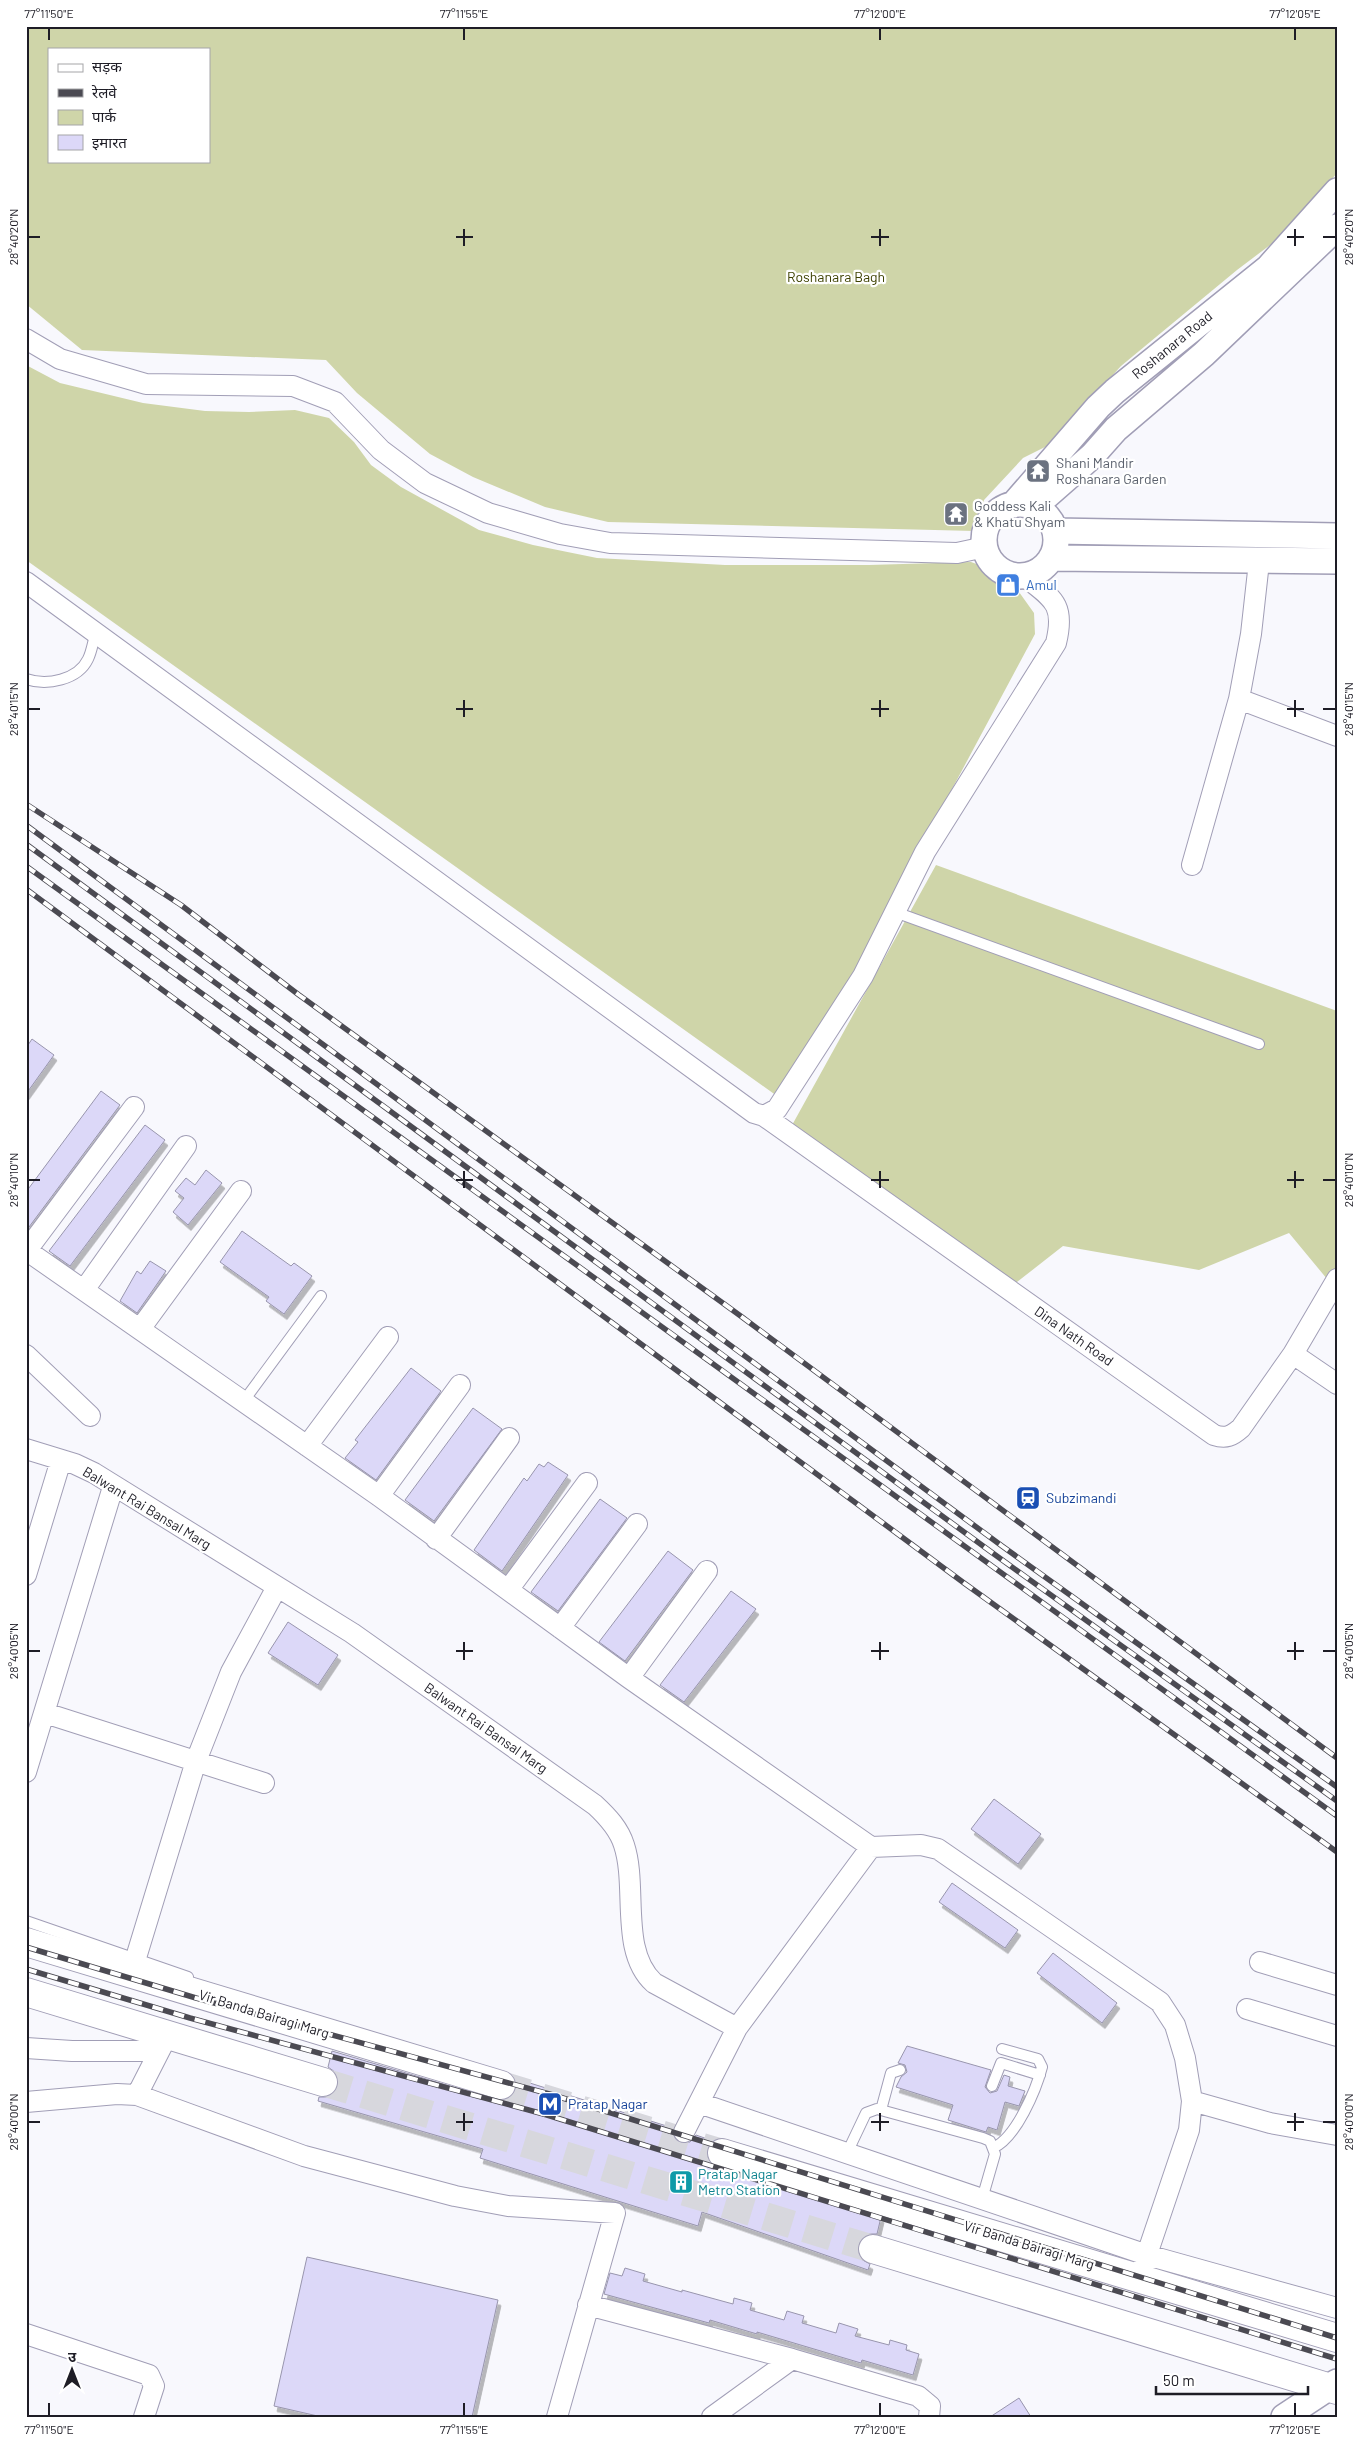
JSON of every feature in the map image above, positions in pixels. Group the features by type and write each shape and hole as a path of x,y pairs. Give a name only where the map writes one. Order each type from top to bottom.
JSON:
{"main road":[{"name":"Vir Banda Bairagi Marg","path":"26,1942 134,1966 502,2086"},
{"path":"26,1992 163,2043 324,2082"},
{"name":"Vir Banda Bairagi Marg","path":"722,2153 1143,2267 1337,2338"},
{"path":"873,2249 1334,2386"}],"street":[{"name":"Roshanara Road","path":"1024,506 1104,401 1268,268 1337,191"},
{"name":"Roshanara Road","path":"1024,506 1092,456 1116,429 1204,354 1337,227"},
{"path":"26,340 60,359 146,384 293,386 335,402 382,450 425,483 488,513 560,534 610,543 682,546 957,553 985,547"},
{"path":"1024,506 1047,517 1055,531 1056,542 1051,558 1036,572 1023,575 1006,573 996,567 988,558 985,547 985,533 989,522 996,512 1024,506"},
{"path":"1055,531 1337,536"},
{"path":"1051,558 1259,562 1337,561"},
{"path":"1192,865 1239,699 1251,634 1259,562"},
{"path":"764,1116 777,1109 863,976 925,852 1056,643 1059,617 1055,600 1023,575"},
{"name":"Dina Nath Road","path":"26,582 754,1113 764,1116 1214,1435 1223,1438 1233,1435 1241,1428 1331,1301 1337,1279"},
{"path":"1239,699 1337,736"},
{"path":"134,1107 27,1250 378,1496 629,1678 871,1847 921,1845 938,1849 1160,2002 1175,2025 1185,2058 1192,2101 1189,2130 1143,2267"},
{"path":"84,1290 186,1146"},
{"path":"140,1329 241,1191"},
{"path":"307,1446 388,1336"},
{"path":"1293,1354 1337,1384"},
{"path":"26,1355 90,1416"},
{"path":"378,1496 460,1385"},
{"path":"436,1539 509,1438"},
{"name":"Balwant Rai Bansal Marg","path":"26,1449 94,1473 113,1487 352,1633 595,1805 609,1818 625,1847 635,1951 644,1974 654,1983 738,2028"},
{"path":"26,1575 61,1460"},
{"path":"508,1590 587,1483"},
{"path":"26,1772 113,1487"},
{"path":"560,1628 637,1524"},
{"path":"629,1678 707,1571"},
{"path":"134,1966 196,1760 231,1672 277,1587"},
{"path":"45,1713 264,1783"},
{"path":"684,2132 738,2028 871,1847"},
{"path":"1260,1962 1337,1985"},
{"path":"1247,2009 1337,2036"},
{"path":"26,2048 72,2051 163,2043"},
{"path":"137,2095 163,2043"},
{"path":"26,2102 117,2094 137,2095 304,2156 455,2196 485,2203 528,2208 614,2213 557,2417"},
{"path":"1192,2101 1270,2124 1337,2135"},
{"path":"699,2103 982,2199 1143,2267 1337,2308"},
{"path":"588,2305 792,2359 918,2396 930,2406 929,2417"},
{"path":"26,2334 149,2375 154,2386 144,2417"},
{"path":"712,2417 792,2359"},
{"path":"1284,2417 1334,2386"}],"lane":[{"path":"26,679 46,682 65,678 78,671 88,659 96,632"},
{"path":"895,912 1259,1044"},
{"path":"243,1402 321,1296"},
{"path":"26,1921 134,1966 197,1980"},
{"path":"993,2148 1003,2144 1015,2129 1040,2075 1042,2066 1038,2059 1002,2049"},
{"path":"992,2086 1001,2063 1040,2075"},
{"path":"881,2110 891,2073 900,2070"},
{"path":"847,2153 866,2113 870,2110 881,2110 983,2138 990,2142 995,2154 982,2199"}],"green space":[{"name":"Roshanara Bagh","path":"26,26 1337,26 1337,173 1286,233 1237,270 1121,366 1049,445 1023,458 984,500 975,531 608,522 545,507 473,477 430,454 357,393 326,360 82,350 26,304"},
{"path":"26,365 60,383 143,403 205,411 295,410 329,418 354,442 371,465 401,487 479,530 533,545 597,558 725,565 869,565 971,562 993,570 1019,592 1034,613 1035,634 839,1000 777,1096 26,560"},
{"path":"936,865 1337,1011 1337,1291 1289,1233 1199,1270 1063,1246 1012,1286 791,1127"}],"building":[{"path":"32,1039 54,1055 26,1094 26,1048"},
{"path":"101,1091 120,1105 26,1231 26,1192"},
{"path":"145,1125 165,1140 70,1266 49,1251"},
{"path":"206,1170 222,1183 188,1225 173,1212 184,1198 175,1191 186,1178 195,1185"},
{"path":"242,1231 291,1266 294,1263 312,1276 284,1314 266,1301 269,1297 220,1262"},
{"path":"150,1261 166,1271 137,1313 120,1301 137,1271 141,1274"},
{"path":"411,1368 441,1391 376,1480 345,1458 358,1442 355,1440"},
{"path":"473,1408 502,1429 434,1521 405,1500"},
{"path":"548,1462 568,1475 502,1571 474,1550 524,1478 527,1481 539,1464 544,1467"},
{"path":"600,1499 627,1518 558,1611 531,1592"},
{"path":"668,1551 693,1570 625,1661 599,1642"},
{"path":"731,1591 756,1609 684,1702 660,1685"},
{"path":"288,1622 338,1655 318,1685 268,1653"},
{"path":"994,1799 1041,1834 1018,1864 971,1829"},
{"path":"952,1883 1018,1930 1005,1948 939,1902"},
{"path":"1053,1953 1117,2003 1102,2023 1037,1973"},
{"path":"907,2046 991,2070 985,2087 990,2093 997,2091 1004,2075 1010,2077 1008,2086 1025,2091 1019,2106 1005,2102 997,2130 988,2127 986,2132 948,2120 953,2105 896,2087 901,2077 907,2072 905,2065 898,2063"},
{"name":"Pratap Nagar Metro Station","path":"332,2051 497,2100 505,2100 512,2096 516,2089 514,2078 673,2128 674,2138 679,2143 690,2142 696,2135 713,2141 707,2148 707,2156 710,2163 717,2168 881,2217 877,2234 869,2234 863,2237 858,2245 858,2253 861,2259 870,2264 868,2270 702,2212 698,2226 480,2158 483,2149 318,2101 319,2097 333,2094 338,2086 335,2072 328,2067"},
{"path":"307,2257 498,2300 472,2417 322,2417 274,2406"},
{"path":"625,2268 645,2274 643,2281 733,2304 734,2298 752,2303 750,2310 784,2320 787,2311 804,2316 802,2323 836,2333 839,2323 858,2329 855,2336 889,2345 890,2340 907,2345 906,2350 919,2354 913,2375 862,2360 861,2363 757,2332 757,2334 710,2320 709,2323 604,2294 610,2273 622,2276"},
{"path":"1019,2398 1031,2417 990,2417"}],"tunnel":[{"path":"323,2082 873,2249"},
{"path":"501,2085 722,2153"}],"railway":[{"path":"26,804 181,905 299,995 742,1317 1337,1758"},
{"path":"26,825 1002,1546 1337,1787"},
{"path":"26,844 994,1554 1337,1801"},
{"path":"26,866 1337,1816"},
{"path":"26,889 964,1583 1337,1852"},
{"path":"26,1947 196,1998 553,2095 1337,2338"},
{"path":"26,1969 190,2018 547,2115 1337,2359"}],"place":[{"name":"Shani Mandir Roshanara Garden","path":"1038,471"},
{"name":"Goddess Kali & Khatu Shyam","path":"956,514"},
{"name":"Amul","path":"1008,585"},
{"name":"Subzimandi","path":"1028,1498"},
{"name":"Pratap Nagar","path":"550,2104"},
{"name":"Pratap Nagar Metro Station","path":"681,2182"}]}
